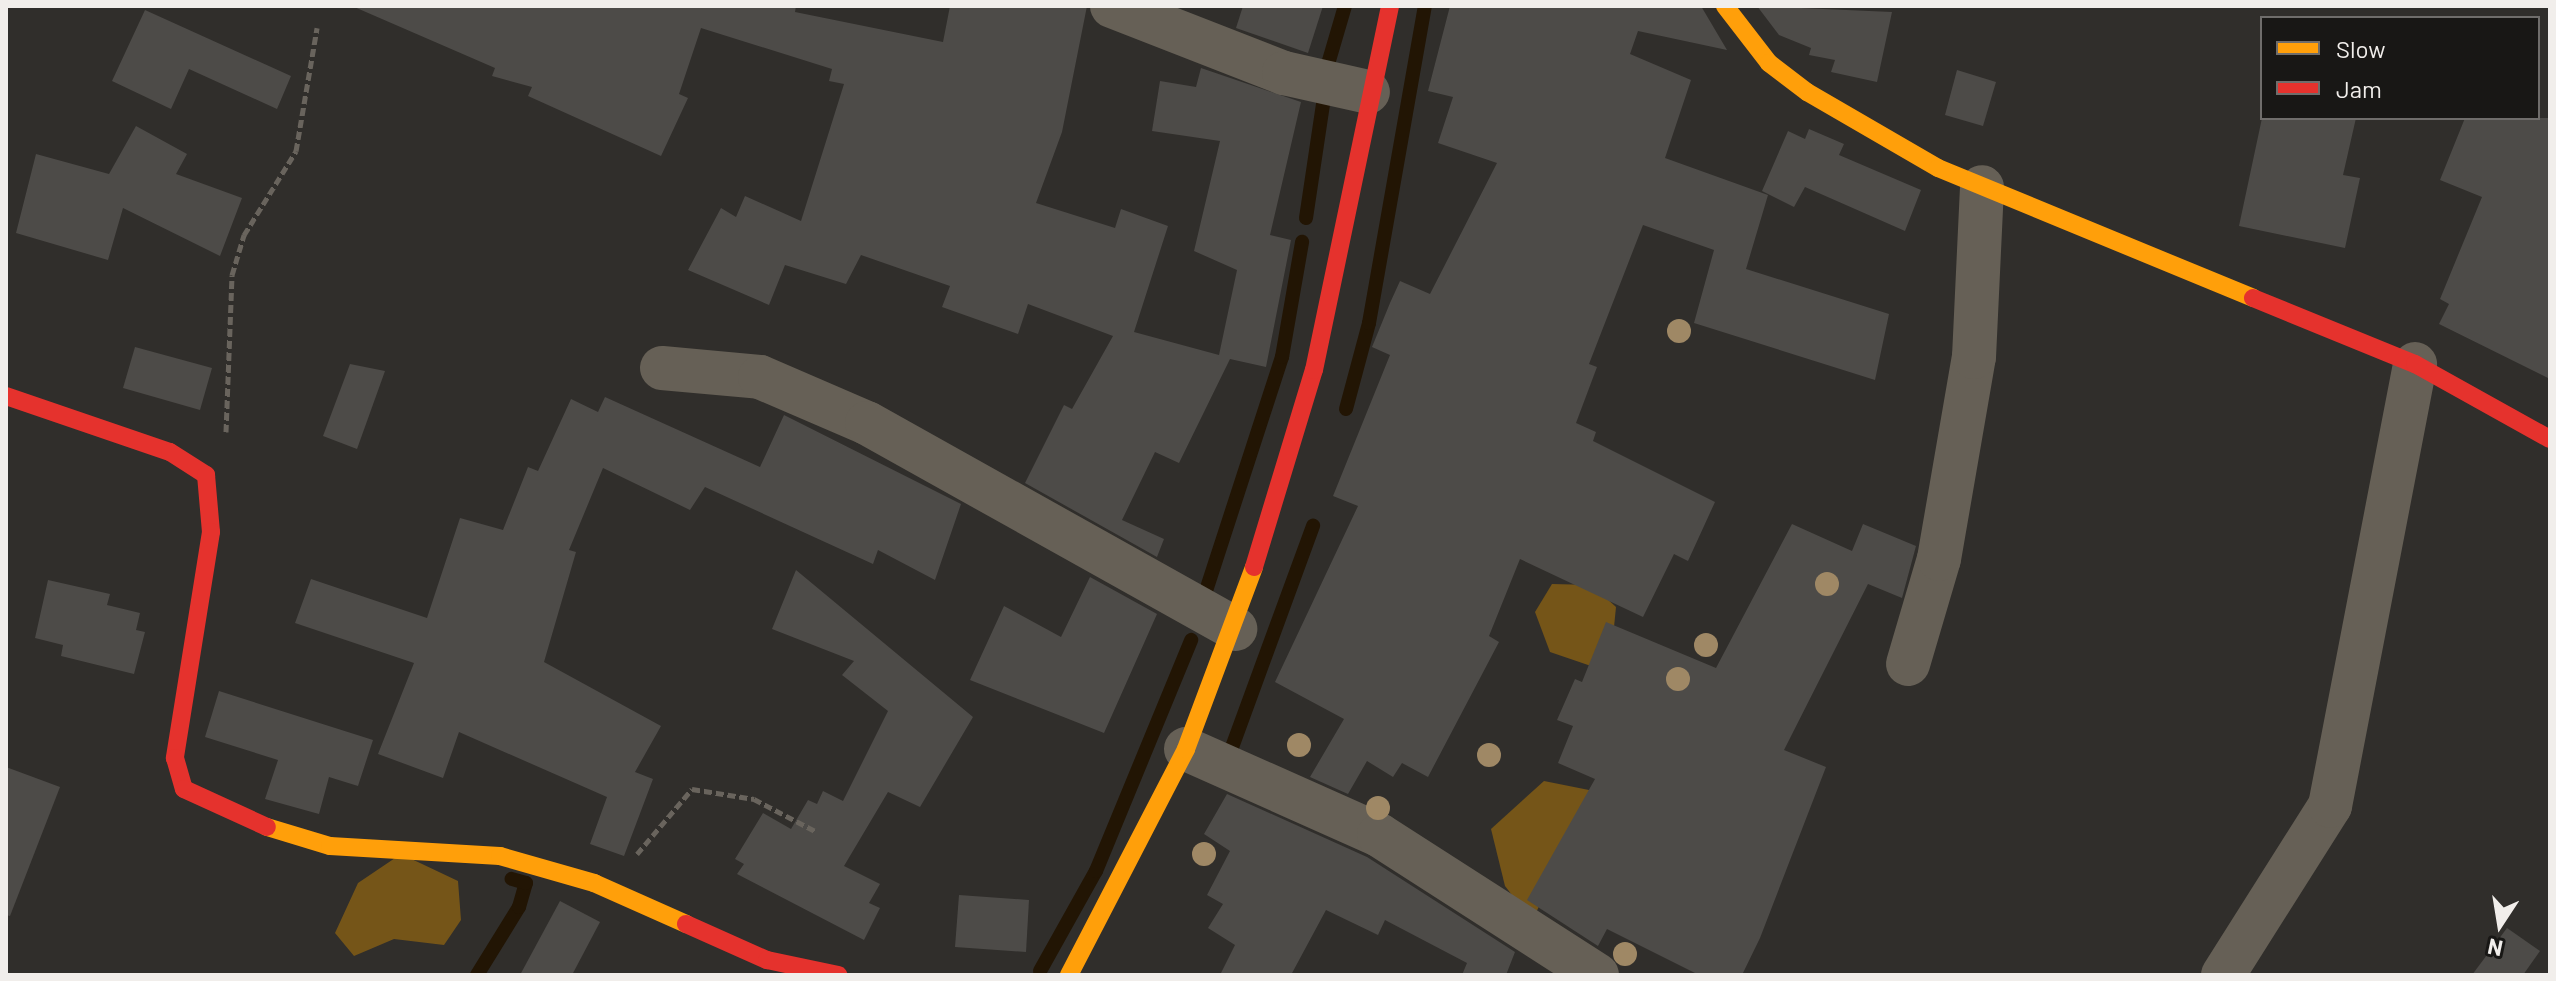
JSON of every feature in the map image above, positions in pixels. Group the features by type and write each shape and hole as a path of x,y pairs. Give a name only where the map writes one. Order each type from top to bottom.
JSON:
{"street":[{"path":"1112,6 1269,68 1368,92"},
{"path":"1069,975 1186,749 1235,629 1314,370 1368,92 1390,6"},
{"path":"1725,6 1769,63 1807,92 1982,187 2415,364 2550,439"},
{"path":"1908,664 1942,545 1972,372 1983,272 1982,187"},
{"path":"2223,975 2330,806 2415,364"},
{"path":"662,368 760,377 867,423 1235,629"},
{"path":"6,396 170,452 206,475 211,532 175,758 184,789 254,823 330,846 500,856 615,893 767,960 838,975"},
{"path":"1186,749 1379,835 1597,975"}],"path":[{"path":"206,475 224,450 231,399 232,275 244,235 296,151 317,28"},
{"path":"615,893 646,839 692,789 754,799 815,831"}],"shaded area":[{"path":"1552,584 1592,585 1616,607 1612,647 1591,666 1550,652 1535,612"},
{"path":"1544,781 1594,791 1532,921 1505,886 1491,829"},
{"path":"401,854 458,881 461,920 444,945 394,939 354,956 335,933 358,883"}],"building":[{"path":"352,6 796,6 795,12 943,42 950,6 1087,6 1062,132 1036,203 1115,228 1121,209 1168,226 1134,332 1219,355 1237,270 1194,251 1220,141 1152,131 1160,81 1196,87 1201,68 1301,102 1270,235 1291,240 1266,367 1230,359 1179,463 1155,452 1122,520 1164,539 1157,557 1025,483 1064,405 1072,409 1113,336 1028,304 1018,334 942,307 950,286 861,255 846,284 785,265 769,305 688,270 721,208 736,217 745,196 801,221 844,84 829,81 832,69 701,28 679,94 688,98 661,156 528,96 532,87 492,76 495,68"},
{"path":"1243,6 1323,6 1308,53 1236,28"},
{"path":"1450,6 1701,6 1727,50 1638,31 1630,54 1691,80 1665,158 1768,195 1746,269 1889,314 1875,380 1694,323 1714,250 1643,225 1589,364 1597,367 1576,423 1596,432 1593,441 1715,502 1688,561 1674,554 1643,617 1520,559 1489,636 1499,642 1428,777 1402,763 1393,777 1367,761 1348,794 1310,777 1344,719 1275,682 1358,506 1333,496 1390,355 1372,347 1390,303 1400,281 1430,294 1497,163 1438,143 1453,97 1428,91"},
{"path":"1757,6 1892,12 1877,82 1831,72 1835,60 1809,55 1811,48 1779,35"},
{"path":"145,10 291,76 277,109 189,69 171,109 112,81"},
{"path":"1957,70 1996,82 1983,126 1945,115"},
{"path":"2550,118 2550,379 2439,324 2449,304 2440,299 2482,197 2440,180 2464,120"},
{"path":"2262,120 2356,120 2343,175 2360,178 2345,248 2239,226"},
{"path":"136,126 187,154 176,174 242,198 220,256 123,208 108,260 16,233 36,154 109,174"},
{"path":"1809,129 1844,144 1839,155 1921,190 1905,231 1805,187 1794,207 1762,191 1788,131 1805,139"},
{"path":"135,347 212,368 200,410 123,388"},
{"path":"350,364 385,371 357,449 323,436"},
{"path":"605,397 760,467 784,415 961,504 935,580 878,550 873,564 705,487 690,510 603,468 569,550 576,552 544,662 661,726 635,772 653,779 624,856 590,844 607,797 459,732 443,778 378,754 414,663 295,623 311,579 427,618 460,518 503,530 528,467 538,471 571,399 598,412"},
{"path":"1792,524 1852,551 1863,524 1916,546 1902,598 1868,584 1784,750 1826,767 1760,938 1742,975 1699,975 1607,929 1598,946 1527,900 1595,779 1558,763 1573,726 1557,720 1575,679 1582,682 1606,622 1716,668"},
{"path":"796,570 973,717 920,807 888,792 844,866 880,884 869,903 880,908 864,940 737,874 744,864 735,859 763,813 791,829 808,800 817,804 823,791 843,801 888,711 842,675 854,661 772,629"},
{"path":"1090,577 1157,614 1104,733 970,680 1004,606 1061,637"},
{"path":"48,580 110,594 107,605 140,613 136,630 145,632 134,674 61,656 63,645 35,638"},
{"path":"219,691 373,740 358,786 329,777 319,814 265,799 278,760 205,737"},
{"path":"6,767 60,787 10,916 6,915"},
{"path":"1227,794 1367,857 1515,952 1506,975 1462,975 1467,963 1385,920 1378,935 1326,910 1291,975 1220,975 1235,945 1208,928 1223,904 1207,895 1230,851 1204,834"},
{"path":"959,895 1029,900 1026,952 955,947"},
{"path":"560,901 600,922 572,975 520,975"},
{"path":"2507,928 2540,951 2523,975 2472,975"}],"waterway":[{"path":"1328,64 1345,6"},
{"path":"1346,409 1369,323 1425,6"},
{"path":"1306,218 1325,91"},
{"path":"1203,600 1282,357 1302,242"},
{"path":"1231,750 1313,526"},
{"path":"1040,971 1096,871 1191,640"},
{"path":"477,975 519,907 526,883 512,879"}],"traffic: slow":[{"path":"1725,6 1769,63 1807,92 1938,168 2253,298"},
{"path":"1069,975 1186,749 1254,567"},
{"path":"267,827 330,846 500,856 594,883 686,924"}],"traffic: jam":[{"path":"1254,567 1314,370 1390,6"},
{"path":"2253,298 2415,364 2550,439"},
{"path":"6,396 170,452 206,475 211,532 175,758 184,789 267,827"},
{"path":"686,924 767,960 838,975"}]}
